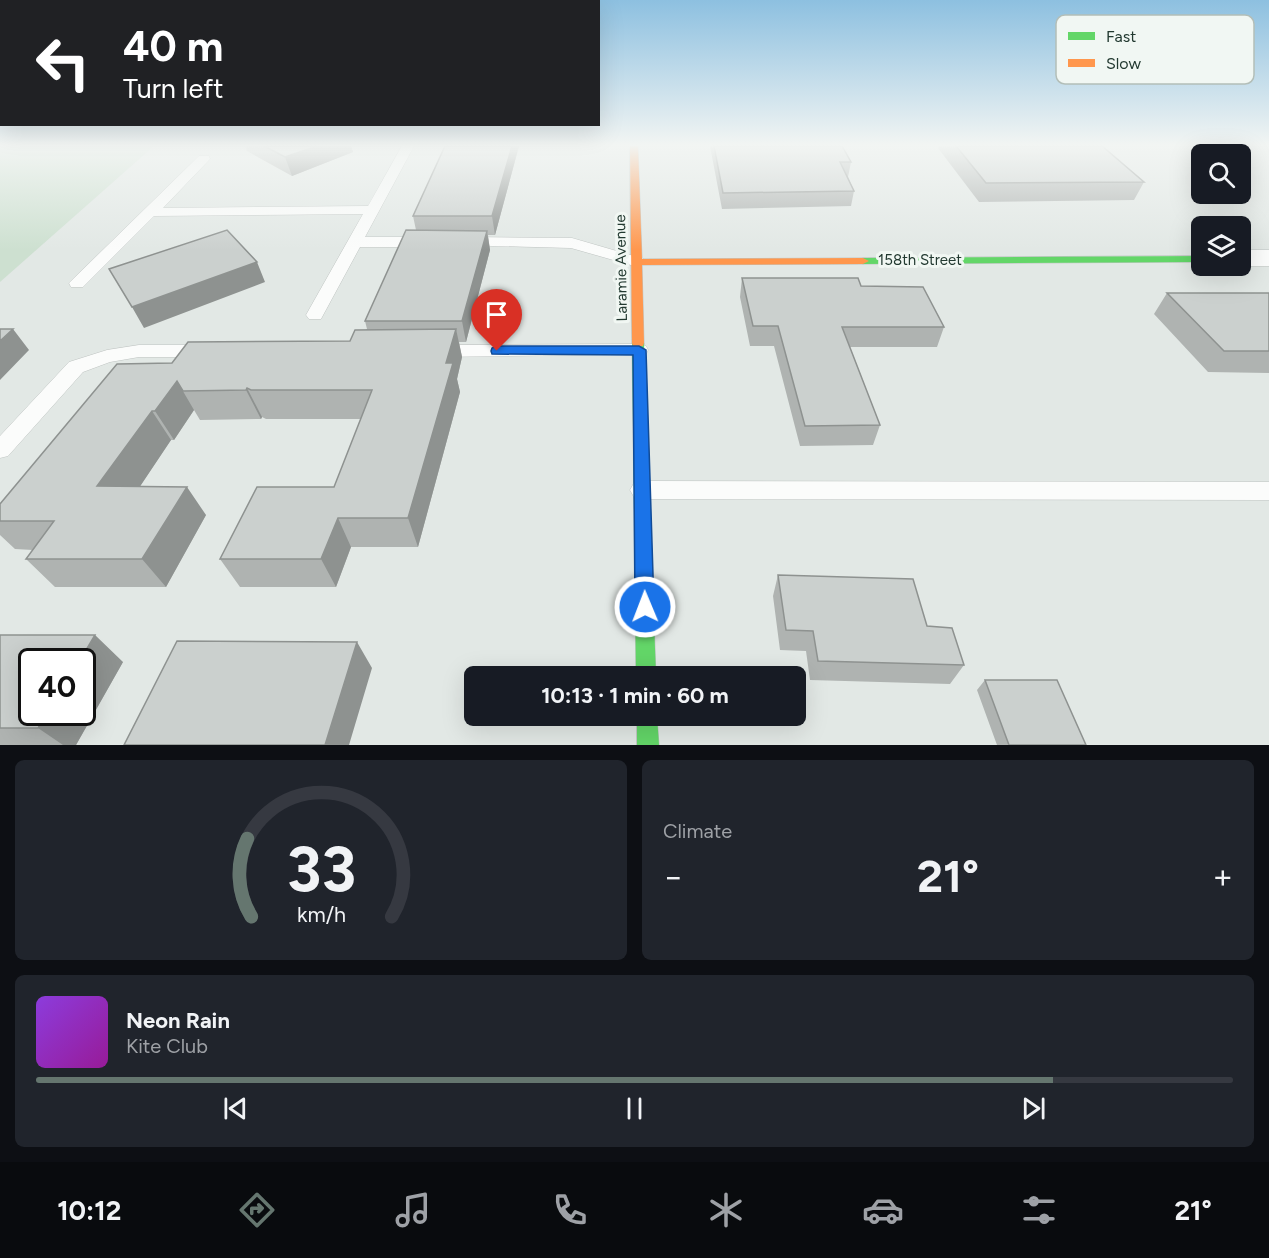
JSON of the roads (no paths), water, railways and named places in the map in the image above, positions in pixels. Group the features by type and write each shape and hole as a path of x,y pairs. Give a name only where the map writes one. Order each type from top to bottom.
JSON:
{"street":[{"name":"Laramie Avenue","path":"635,181 646,666"},
{"name":"158th Street","path":"638,262 1191,258"},
{"path":"1251,258 1269,258"},
{"path":"647,726 648,745"}],"lane":[{"path":"77,282 182,181"},
{"path":"315,315 389,181"},
{"path":"150,212 373,210"},
{"path":"355,242 572,243 638,262"},
{"path":"414,351 639,350"},
{"path":"0,450 76,368 107,356 140,351 225,351"},
{"path":"642,490 1269,491"}]}
